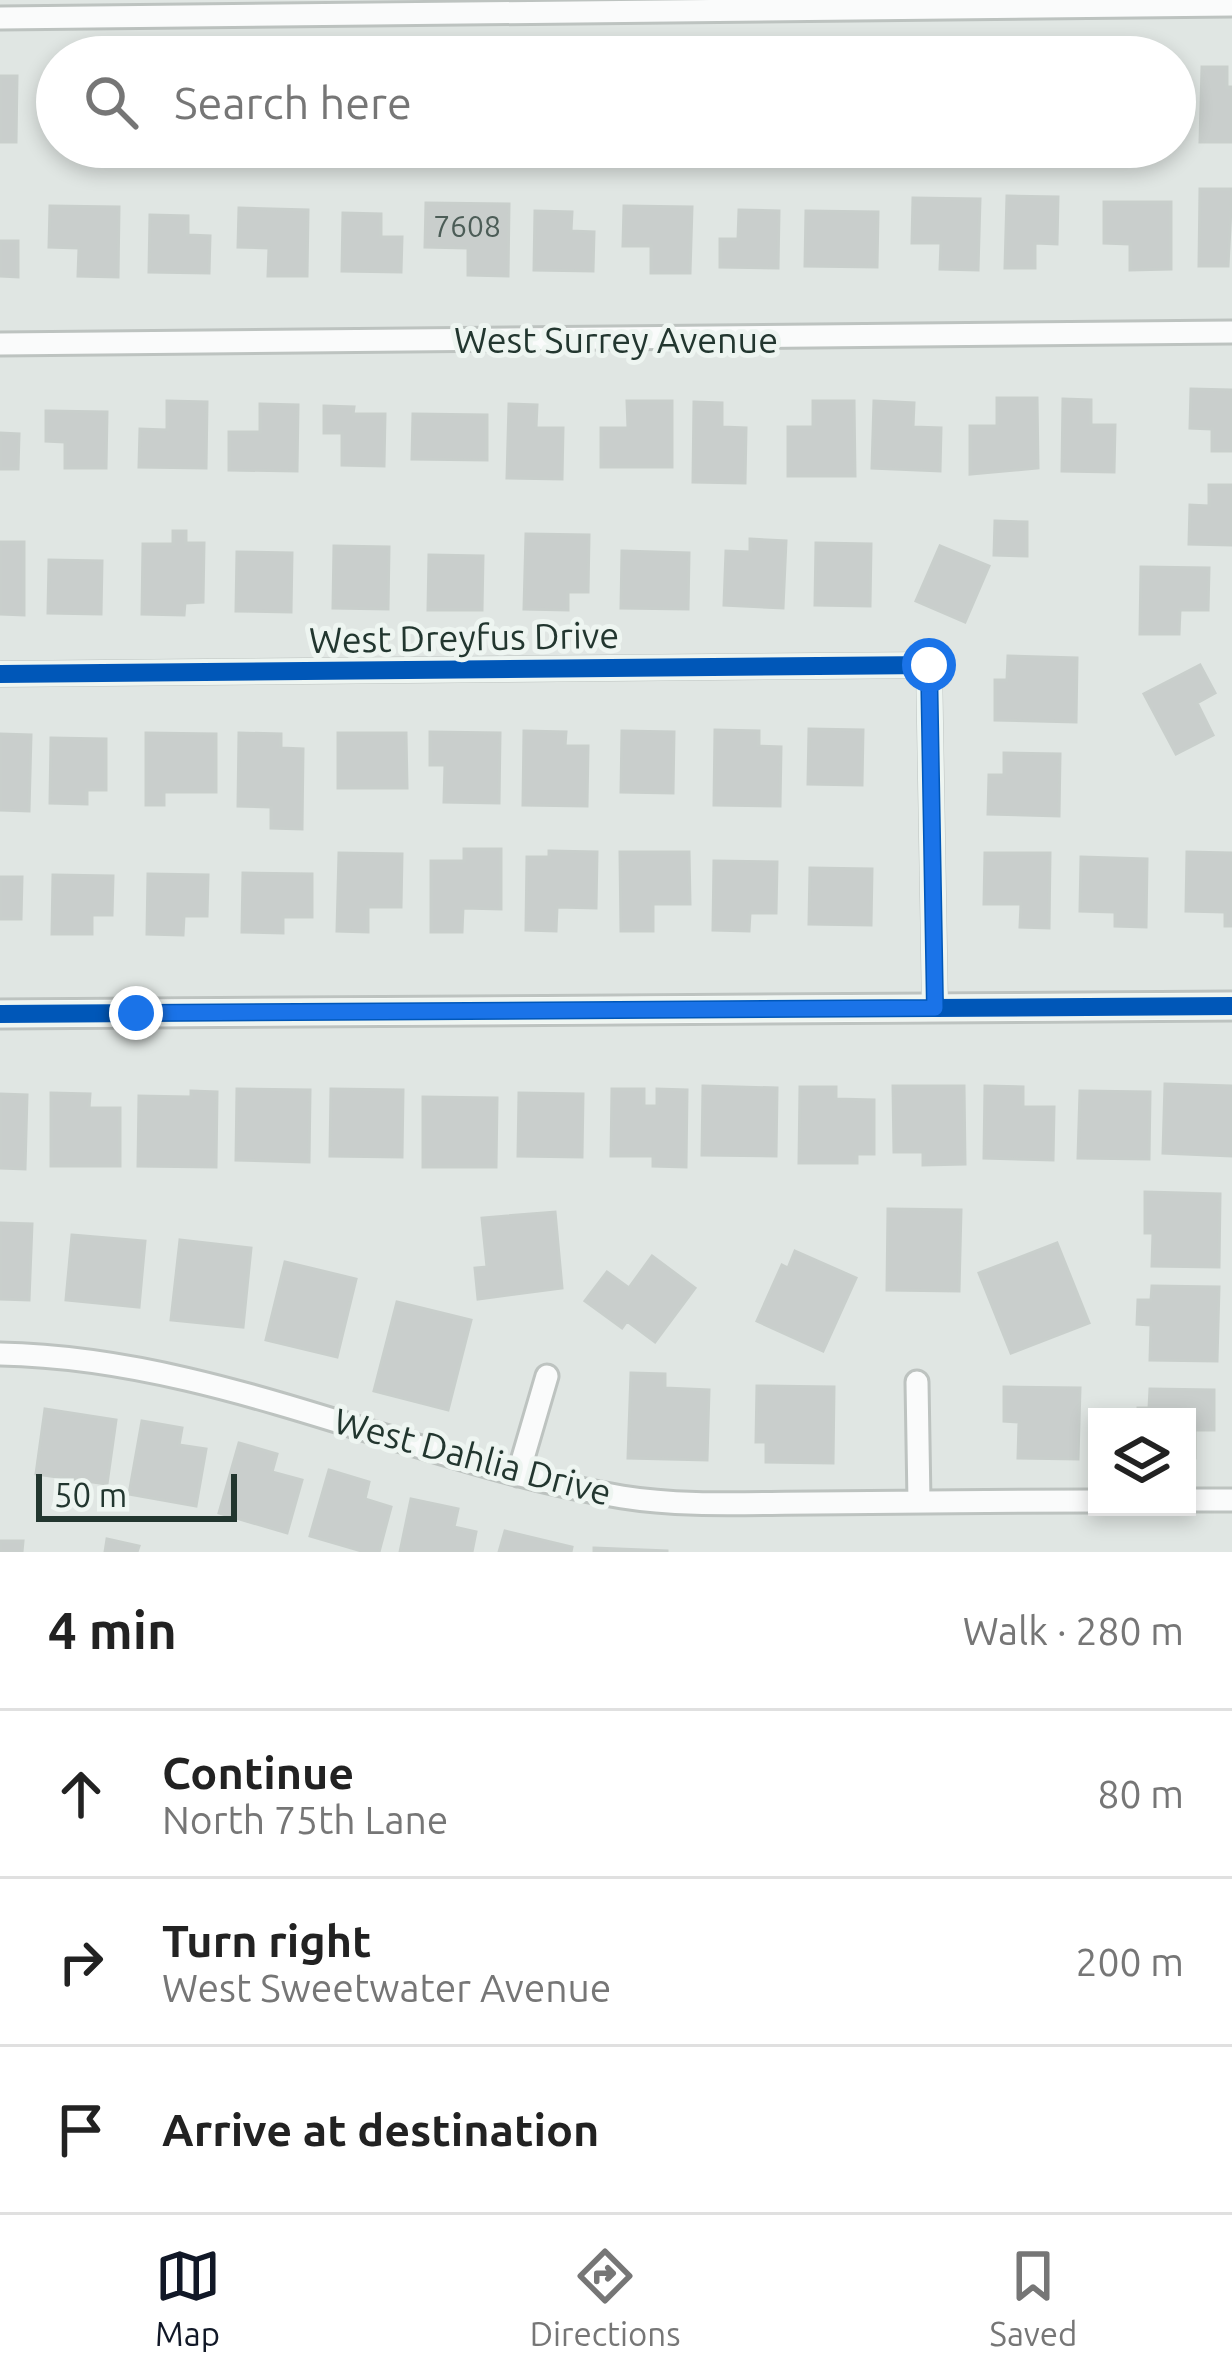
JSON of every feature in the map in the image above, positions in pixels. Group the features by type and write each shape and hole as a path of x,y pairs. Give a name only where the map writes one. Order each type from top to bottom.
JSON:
{"street":[{"path":"0,18 255,8 1232,5"},
{"name":"West Surrey Avenue","path":"0,344 1232,332"},
{"name":"West Dreyfus Drive","path":"0,674 929,665 935,1008"},
{"path":"0,1014 1232,1006"},
{"name":"West Dahlia Drive","path":"0,1354 134,1365 236,1390 518,1475 625,1497 719,1503 1088,1501"},
{"path":"518,1475 547,1376"},
{"path":"916,1382 919,1502"},
{"path":"1196,1500 1232,1500"}],"building":[{"path":"1202,67 1227,67 1227,87 1232,87 1232,142 1200,142"},
{"path":"0,76 17,76 16,142 0,142"},
{"path":"1200,189 1232,189 1228,266 1199,266"},
{"path":"1007,196 1058,197 1057,244 1035,243 1035,268 1005,268"},
{"path":"913,198 980,199 978,270 940,269 941,243 912,243"},
{"path":"1104,202 1171,202 1171,269 1130,270 1130,244 1104,243"},
{"path":"426,203 509,204 508,276 468,275 468,248 425,247"},
{"path":"50,206 119,207 118,277 78,276 79,248 49,247"},
{"path":"624,206 692,207 690,273 651,273 651,246 623,246"},
{"path":"239,208 308,210 307,276 268,276 269,248 238,247"},
{"path":"739,210 779,211 778,268 720,267 720,239 738,239"},
{"path":"535,211 572,212 571,231 594,232 593,271 534,270"},
{"path":"806,211 878,212 877,267 805,266"},
{"path":"343,213 381,214 381,237 402,237 401,272 342,271"},
{"path":"150,215 188,216 188,235 210,236 209,273 149,272"},
{"path":"0,241 18,241 18,277 0,276"},
{"path":"1191,389 1232,390 1232,451 1212,451 1212,429 1190,428"},
{"path":"997,398 1037,398 1038,468 970,474 970,426 997,426"},
{"path":"1063,399 1091,400 1091,425 1115,425 1114,472 1062,471"},
{"path":"167,401 207,402 206,468 139,467 140,429 167,430"},
{"path":"627,401 672,401 672,467 601,467 601,428 628,428"},
{"path":"813,401 854,401 855,476 788,476 788,427 813,427"},
{"path":"874,401 914,403 913,427 941,428 940,471 872,468"},
{"path":"694,402 722,403 722,427 746,428 745,483 693,482"},
{"path":"260,404 298,405 297,471 229,470 229,432 260,432"},
{"path":"509,404 537,405 536,428 563,428 562,479 507,478"},
{"path":"324,406 354,407 353,414 385,414 384,466 342,465 342,433 324,433"},
{"path":"46,411 107,412 106,468 65,468 65,442 46,441"},
{"path":"413,414 487,415 487,460 412,459"},
{"path":"0,433 19,434 18,469 0,469"},
{"path":"1209,485 1232,485 1232,545 1189,544 1190,505 1209,506"},
{"path":"995,521 1027,522 1027,556 994,555"},
{"path":"173,531 186,531 186,543 204,543 203,602 185,603 184,615 142,614 143,544 173,544"},
{"path":"526,534 589,535 588,592 568,592 568,610 524,609"},
{"path":"750,539 786,541 783,608 724,605 726,551 750,552"},
{"path":"0,542 24,542 24,615 0,614"},
{"path":"816,543 871,544 870,606 815,605"},
{"path":"334,546 389,547 388,609 333,608"},
{"path":"940,546 989,566 965,622 916,601"},
{"path":"622,551 689,553 688,609 621,608"},
{"path":"237,552 292,553 291,612 236,611"},
{"path":"429,555 483,556 482,610 428,610"},
{"path":"49,560 102,561 101,614 48,613"},
{"path":"1141,567 1209,568 1208,610 1180,610 1179,634 1140,634"},
{"path":"1008,656 1077,658 1076,722 995,720 995,680 1007,680"},
{"path":"1200,665 1215,693 1197,703 1213,735 1176,754 1144,694"},
{"path":"809,729 863,730 862,785 808,784"},
{"path":"715,730 759,731 759,746 781,747 780,806 714,805"},
{"path":"524,731 566,732 565,746 588,746 587,806 523,805"},
{"path":"622,731 674,732 673,793 621,792"},
{"path":"430,732 500,733 499,803 444,802 445,765 430,765"},
{"path":"146,733 216,734 216,792 164,792 164,805 146,805"},
{"path":"239,733 281,734 281,748 303,749 302,829 271,828 271,807 238,806"},
{"path":"338,733 406,733 407,788 338,788"},
{"path":"0,734 31,735 29,811 0,810"},
{"path":"51,738 106,739 106,790 87,790 87,804 50,803"},
{"path":"1004,753 1060,754 1059,816 988,814 989,775 1004,775"},
{"path":"464,849 501,849 501,909 463,908 462,932 431,932 431,861 464,861"},
{"path":"549,851 597,852 596,908 557,907 556,931 526,930 527,857 549,857"},
{"path":"620,852 689,852 690,904 653,904 653,931 621,931"},
{"path":"1187,852 1232,853 1232,926 1225,926 1225,912 1186,911"},
{"path":"339,853 402,854 401,907 368,907 368,932 337,931"},
{"path":"985,853 1050,853 1049,928 1020,927 1021,904 984,904"},
{"path":"1081,857 1147,859 1146,927 1115,926 1115,912 1080,911"},
{"path":"714,861 777,862 776,913 750,913 749,931 713,930"},
{"path":"810,868 872,869 871,925 809,924"},
{"path":"243,873 312,874 312,917 283,917 283,933 242,932"},
{"path":"148,874 208,875 207,916 184,916 183,935 147,934"},
{"path":"53,875 113,876 112,915 92,915 92,934 52,934"},
{"path":"0,877 22,877 21,919 0,919"},
{"path":"1165,1084 1232,1086 1232,1156 1163,1153"},
{"path":"703,1086 777,1088 776,1156 702,1155"},
{"path":"893,1086 964,1086 965,1164 923,1165 923,1152 894,1152"},
{"path":"985,1086 1023,1087 1023,1107 1054,1107 1053,1160 984,1158"},
{"path":"800,1087 836,1087 836,1099 874,1100 874,1154 857,1154 857,1163 799,1163"},
{"path":"237,1089 310,1090 309,1162 236,1160"},
{"path":"331,1089 403,1090 402,1157 330,1156"},
{"path":"612,1089 644,1089 644,1106 657,1106 657,1089 687,1090 686,1167 653,1166 653,1156 611,1156"},
{"path":"191,1091 217,1092 216,1167 138,1166 139,1096 191,1097"},
{"path":"1080,1091 1150,1092 1149,1159 1078,1158"},
{"path":"51,1093 90,1094 89,1108 120,1108 120,1166 51,1166"},
{"path":"519,1093 583,1094 582,1157 518,1156"},
{"path":"0,1094 27,1095 25,1169 0,1168"},
{"path":"423,1097 497,1098 496,1167 423,1167"},
{"path":"1145,1192 1220,1194 1219,1267 1152,1266 1153,1233 1145,1233"},
{"path":"888,1209 961,1210 959,1291 887,1290"},
{"path":"555,1212 562,1288 478,1299 475,1268 487,1267 482,1218"},
{"path":"0,1223 32,1224 29,1300 0,1299"},
{"path":"72,1235 145,1241 139,1307 66,1300"},
{"path":"180,1240 251,1248 243,1327 171,1320"},
{"path":"1057,1243 1089,1323 1011,1353 979,1273"},
{"path":"795,1251 856,1278 823,1351 757,1321 782,1265 788,1268"},
{"path":"652,1256 695,1288 655,1342 627,1321 622,1328 585,1301 607,1272 629,1288"},
{"path":"285,1262 356,1279 337,1357 266,1340"},
{"path":"1152,1286 1219,1287 1217,1361 1150,1360 1151,1325 1137,1324 1138,1300 1151,1300"},
{"path":"397,1302 471,1320 448,1410 374,1391"},
{"path":"631,1373 665,1374 665,1388 709,1390 707,1460 628,1458"},
{"path":"757,1386 834,1387 833,1463 766,1462 766,1442 756,1442"},
{"path":"1004,1387 1080,1388 1078,1459 1018,1458 1019,1422 1004,1421"},
{"path":"1150,1389 1214,1390 1214,1430 1196,1430 1196,1408 1149,1408"},
{"path":"45,1409 116,1420 107,1484 36,1474"},
{"path":"142,1421 182,1428 179,1445 206,1449 196,1506 129,1494"},
{"path":"239,1443 277,1454 272,1472 302,1480 287,1533 219,1513"},
{"path":"329,1470 369,1482 365,1499 391,1507 379,1552 310,1536"},
{"path":"411,1499 458,1509 454,1527 476,1532 472,1552 400,1552"},
{"path":"505,1531 572,1547 571,1552 499,1552"},
{"path":"107,1539 139,1546 137,1552 105,1552"},
{"path":"0,1541 23,1541 22,1552 0,1552"},
{"path":"594,1548 667,1551 667,1552 594,1552"}],"cycle path":[{"path":"0,674 929,665 935,1008"},
{"path":"0,1014 1232,1006"}],"route":[{"path":"136,1013 935,1008 929,665"}]}
